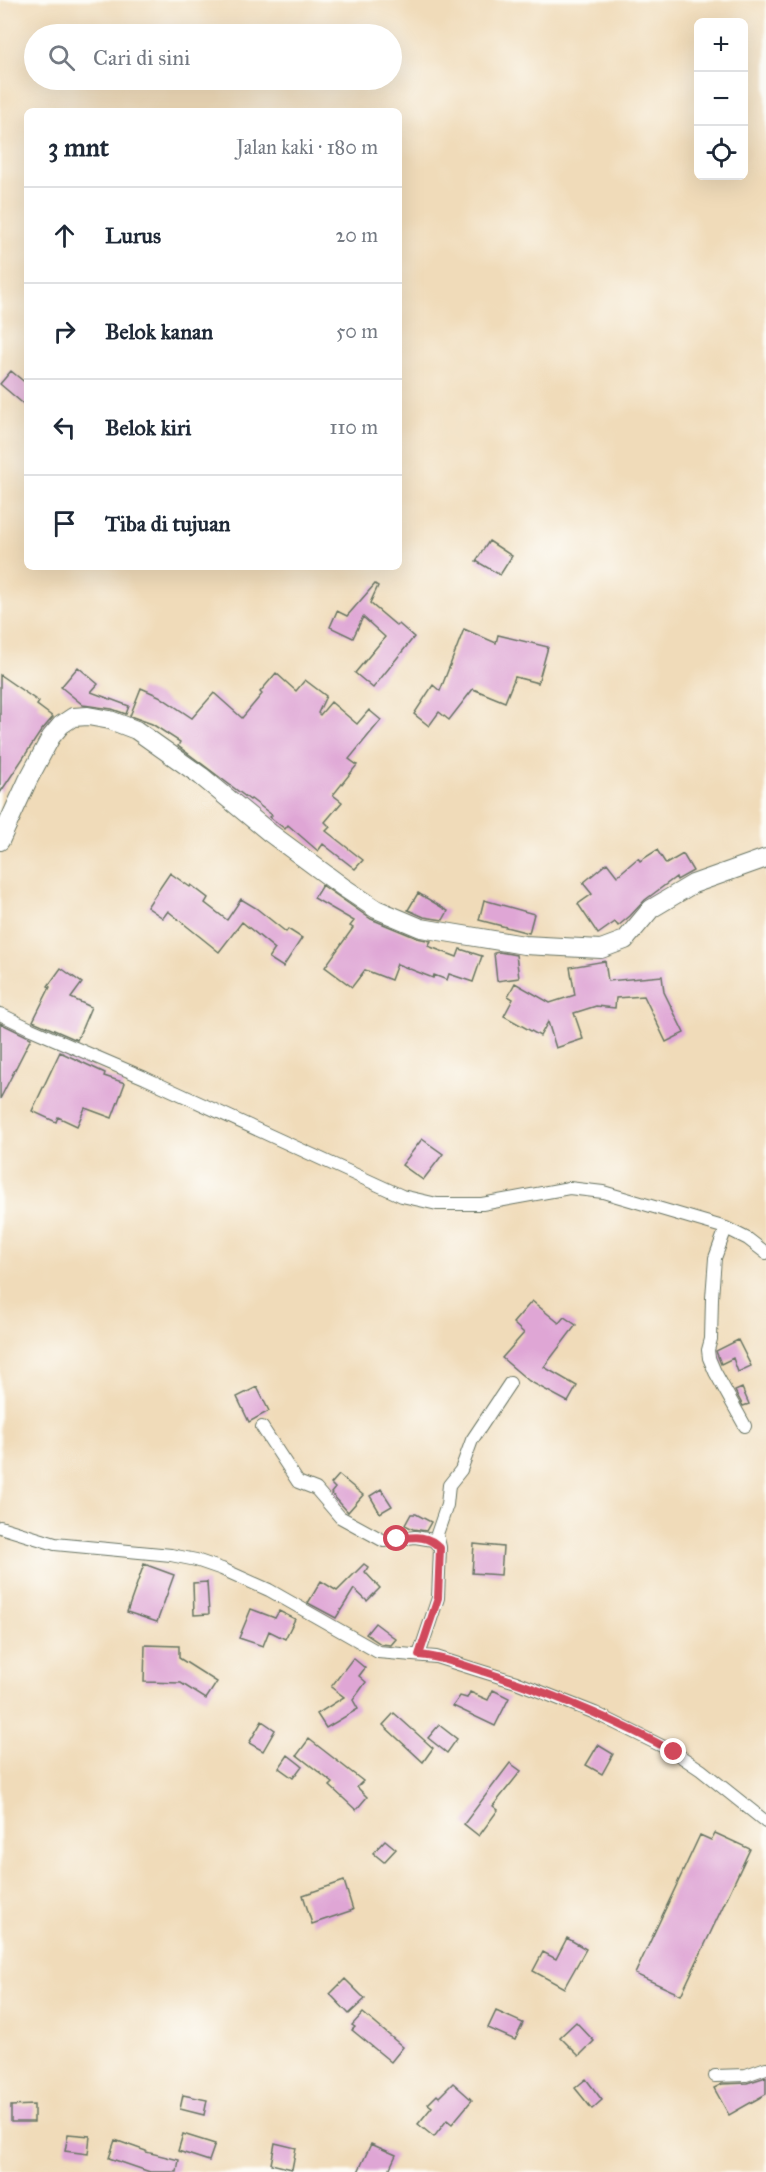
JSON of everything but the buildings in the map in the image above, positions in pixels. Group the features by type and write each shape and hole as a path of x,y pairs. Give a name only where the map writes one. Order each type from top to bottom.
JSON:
{"street":[{"path":"0,841 51,736 61,724 73,717 88,716 110,720 136,730 201,776 270,833 343,887 376,909 421,928 524,945 601,949 625,940 651,909 693,884 766,858"},
{"path":"0,1014 402,1196 437,1204 482,1204 569,1188 603,1192 726,1228 748,1239 766,1253"},
{"path":"726,1228 715,1258 711,1298 711,1339 708,1350 715,1372 745,1426"},
{"path":"419,1655 438,1598 440,1548 437,1534 447,1505 449,1485 461,1470 472,1440 510,1383"},
{"path":"262,1427 298,1482 316,1489 340,1517 384,1541 415,1537 433,1540 440,1548"},
{"path":"0,1527 55,1544 137,1550 196,1560 269,1590 378,1652 435,1657 516,1682 596,1713 674,1752 766,1822"},
{"path":"715,2076 746,2075 766,2068"}],"route":[{"path":"397,1539 415,1537 433,1540 440,1548 438,1598 419,1655 435,1657 516,1682 596,1713 674,1752"}]}
